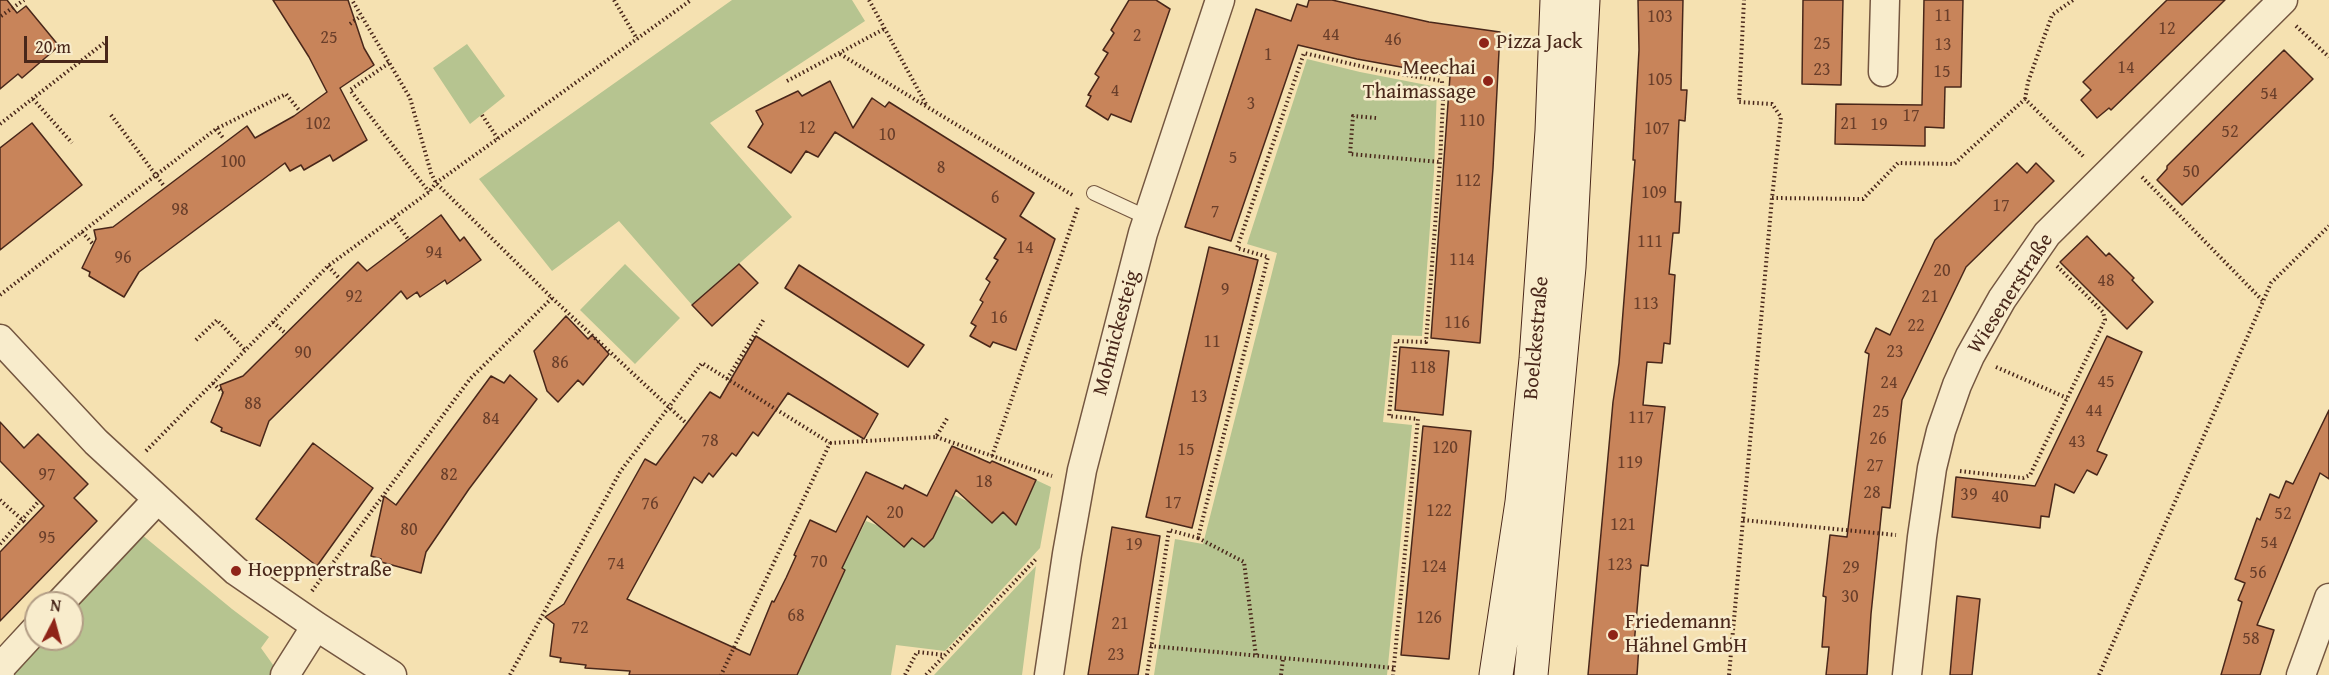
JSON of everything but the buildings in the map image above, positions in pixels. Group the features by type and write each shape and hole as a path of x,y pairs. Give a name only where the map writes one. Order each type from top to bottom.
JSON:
{"main road":[{"name":"Boelckestraße","path":"1496,675 1522,502 1536,359 1552,131 1557,0"},
{"name":"Boelckestraße","path":"1531,675 1568,277 1583,0"}],"street":[{"name":"Mohnickesteig","path":"1049,675 1082,470 1148,218 1220,0"},
{"path":"1883,72 1885,0"},
{"name":"Wiesenerstraße","path":"1906,675 1922,537 1932,468 1941,431 1970,356 2002,299 2046,234 2287,11"},
{"path":"0,339 64,411 157,500 236,571 392,675"},
{"path":"71,591 157,500"},
{"path":"2301,675 2329,598"},
{"path":"285,675 316,626"},
{"path":"0,672 0,668 24,642"}],"lane":[{"path":"1094,193 1148,218"}],"path":[{"path":"1,16 24,0"},
{"path":"352,0 410,98 431,173 436,183 552,297 686,423"},
{"path":"614,0 637,39"},
{"path":"146,451 328,266 429,192 436,183 691,0"},
{"path":"869,0 927,106"},
{"path":"1729,675 1781,117 1772,104 1739,102 1744,0"},
{"path":"1772,198 1863,199 1898,163 1954,164 2025,99 2028,82 2052,15 2073,0"},
{"path":"2287,11 2329,57"},
{"path":"350,24 361,16"},
{"path":"787,81 884,29"},
{"path":"0,124 104,43"},
{"path":"1198,538 1268,257 1237,248 1304,53 1383,71 1442,81 1440,162 1426,342 1396,341 1389,416 1418,419 1393,675"},
{"path":"840,54 1081,200 992,456"},
{"path":"389,63 350,90 429,192"},
{"path":"0,295 216,129 286,94 299,110"},
{"path":"33,99 72,143"},
{"path":"2025,99 2093,166"},
{"path":"111,115 164,186"},
{"path":"482,115 498,139"},
{"path":"1376,118 1353,116 1350,154 1440,162"},
{"path":"216,129 224,139"},
{"path":"2141,176 2264,301"},
{"path":"393,219 408,238"},
{"path":"2099,675 2271,283 2329,226"},
{"path":"82,232 93,244"},
{"path":"1956,470 2023,478 2030,475 2105,320 2103,312 2054,263"},
{"path":"328,266 339,278"},
{"path":"311,591 470,379 552,297"},
{"path":"727,379 764,319"},
{"path":"196,340 217,320 245,350"},
{"path":"273,322 284,332"},
{"path":"510,675 620,472 702,363 830,443 936,438 1058,478"},
{"path":"1991,365 2067,398"},
{"path":"213,383 223,393"},
{"path":"936,438 948,417"},
{"path":"721,675 830,443"},
{"path":"0,500 27,524"},
{"path":"0,544 39,501"},
{"path":"1743,520 1897,535"},
{"path":"1147,675 1169,530 1198,538 1244,561 1256,656"},
{"path":"926,675 1044,550"},
{"path":"1150,646 1394,668"},
{"path":"905,675 917,652 945,655"},
{"path":"1281,675 1283,658"}],"green space":[{"path":"732,0 852,0 865,21 710,123 792,217 692,305 619,221 552,271 479,179"},
{"path":"467,44 505,96 470,124 433,68"},
{"path":"1307,59 1437,87 1434,172 1422,336 1392,335 1383,422 1412,425 1387,675 1154,675 1175,539 1203,544 1277,253 1247,244"},
{"path":"625,264 680,318 635,364 580,310"},
{"path":"1036,480 1051,487 1040,548 945,651 896,645 891,675 797,675 806,649 809,649 845,570 842,568 866,521 879,526 904,547 912,538 924,547 933,538 954,495 969,502 992,523 1003,512 1013,522 1021,514"},
{"path":"141,534 269,637 261,648 276,669 272,675 13,675 31,651 84,651 84,594"},
{"path":"1036,566 1022,675 934,675"}],"place":[{"name":"Pizza Jack","path":"1484,43"},
{"name":"Meechai Thaimassage","path":"1488,81"},
{"name":"Hoeppnerstraße","path":"236,571"},
{"name":"Friedemann Hähnel GmbH","path":"1613,635"}]}
